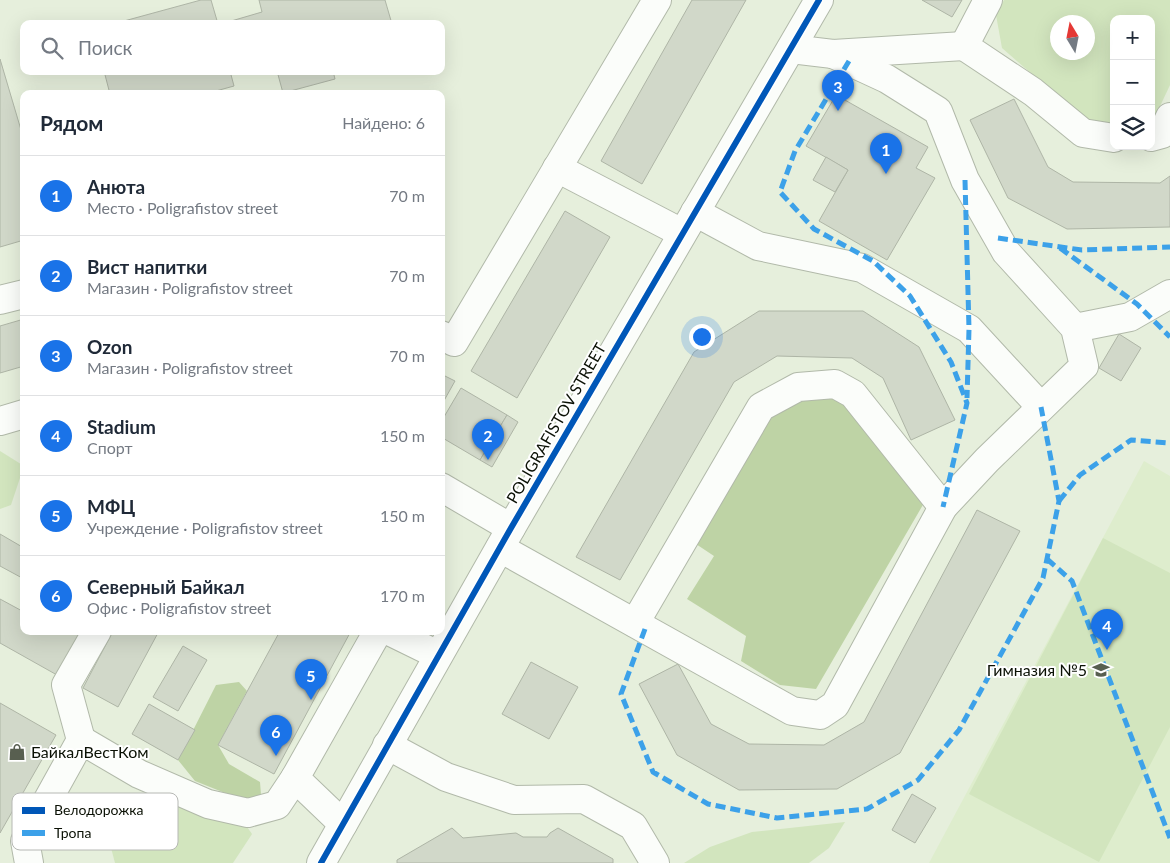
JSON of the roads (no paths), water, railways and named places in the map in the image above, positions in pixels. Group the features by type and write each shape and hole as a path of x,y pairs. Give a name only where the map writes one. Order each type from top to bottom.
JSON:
{"street":[{"path":"445,337 454,342 657,0"},
{"name":"POLIGRAFISTOV STREET","path":"321,863 438,655 820,0"},
{"path":"964,46 988,0"},
{"path":"791,49 833,54 964,46 1033,92 1083,133 1110,137"},
{"path":"445,490 506,538 635,623 792,711 820,715 835,705 943,507 1084,366 1075,328 1006,252 965,180 938,111 887,79 833,54"},
{"path":"1155,136 1162,134 1170,117"},
{"path":"557,168 689,222 758,246 853,266 870,272 969,329 1041,407"},
{"path":"1075,328 1130,317 1170,294"},
{"path":"0,300 20,295"},
{"path":"635,623 761,407 798,386 835,384 853,394 943,507"},
{"path":"0,421 20,415"},
{"path":"52,793 81,740 66,685 95,635"},
{"path":"81,740 139,774 199,801 248,813 277,805 295,778 376,635"},
{"path":"397,635 438,655"},
{"path":"387,745 446,777 514,800 584,799 633,826 655,863"},
{"path":"295,778 343,824"},
{"path":"26,850 28,863"}],"place":[{"name":"Ozon","path":"838,111"},
{"name":"Анюта","path":"886,174"},
{"name":"Вист напитки","path":"488,460"},
{"name":"Stadium","path":"1107,650"},
{"name":"Гимназия №5","path":"1101,670"},
{"name":"МФЦ","path":"311,700"},
{"name":"БайкалВестКом","path":"17,752"},
{"name":"Северный Байкал","path":"276,756"}]}
